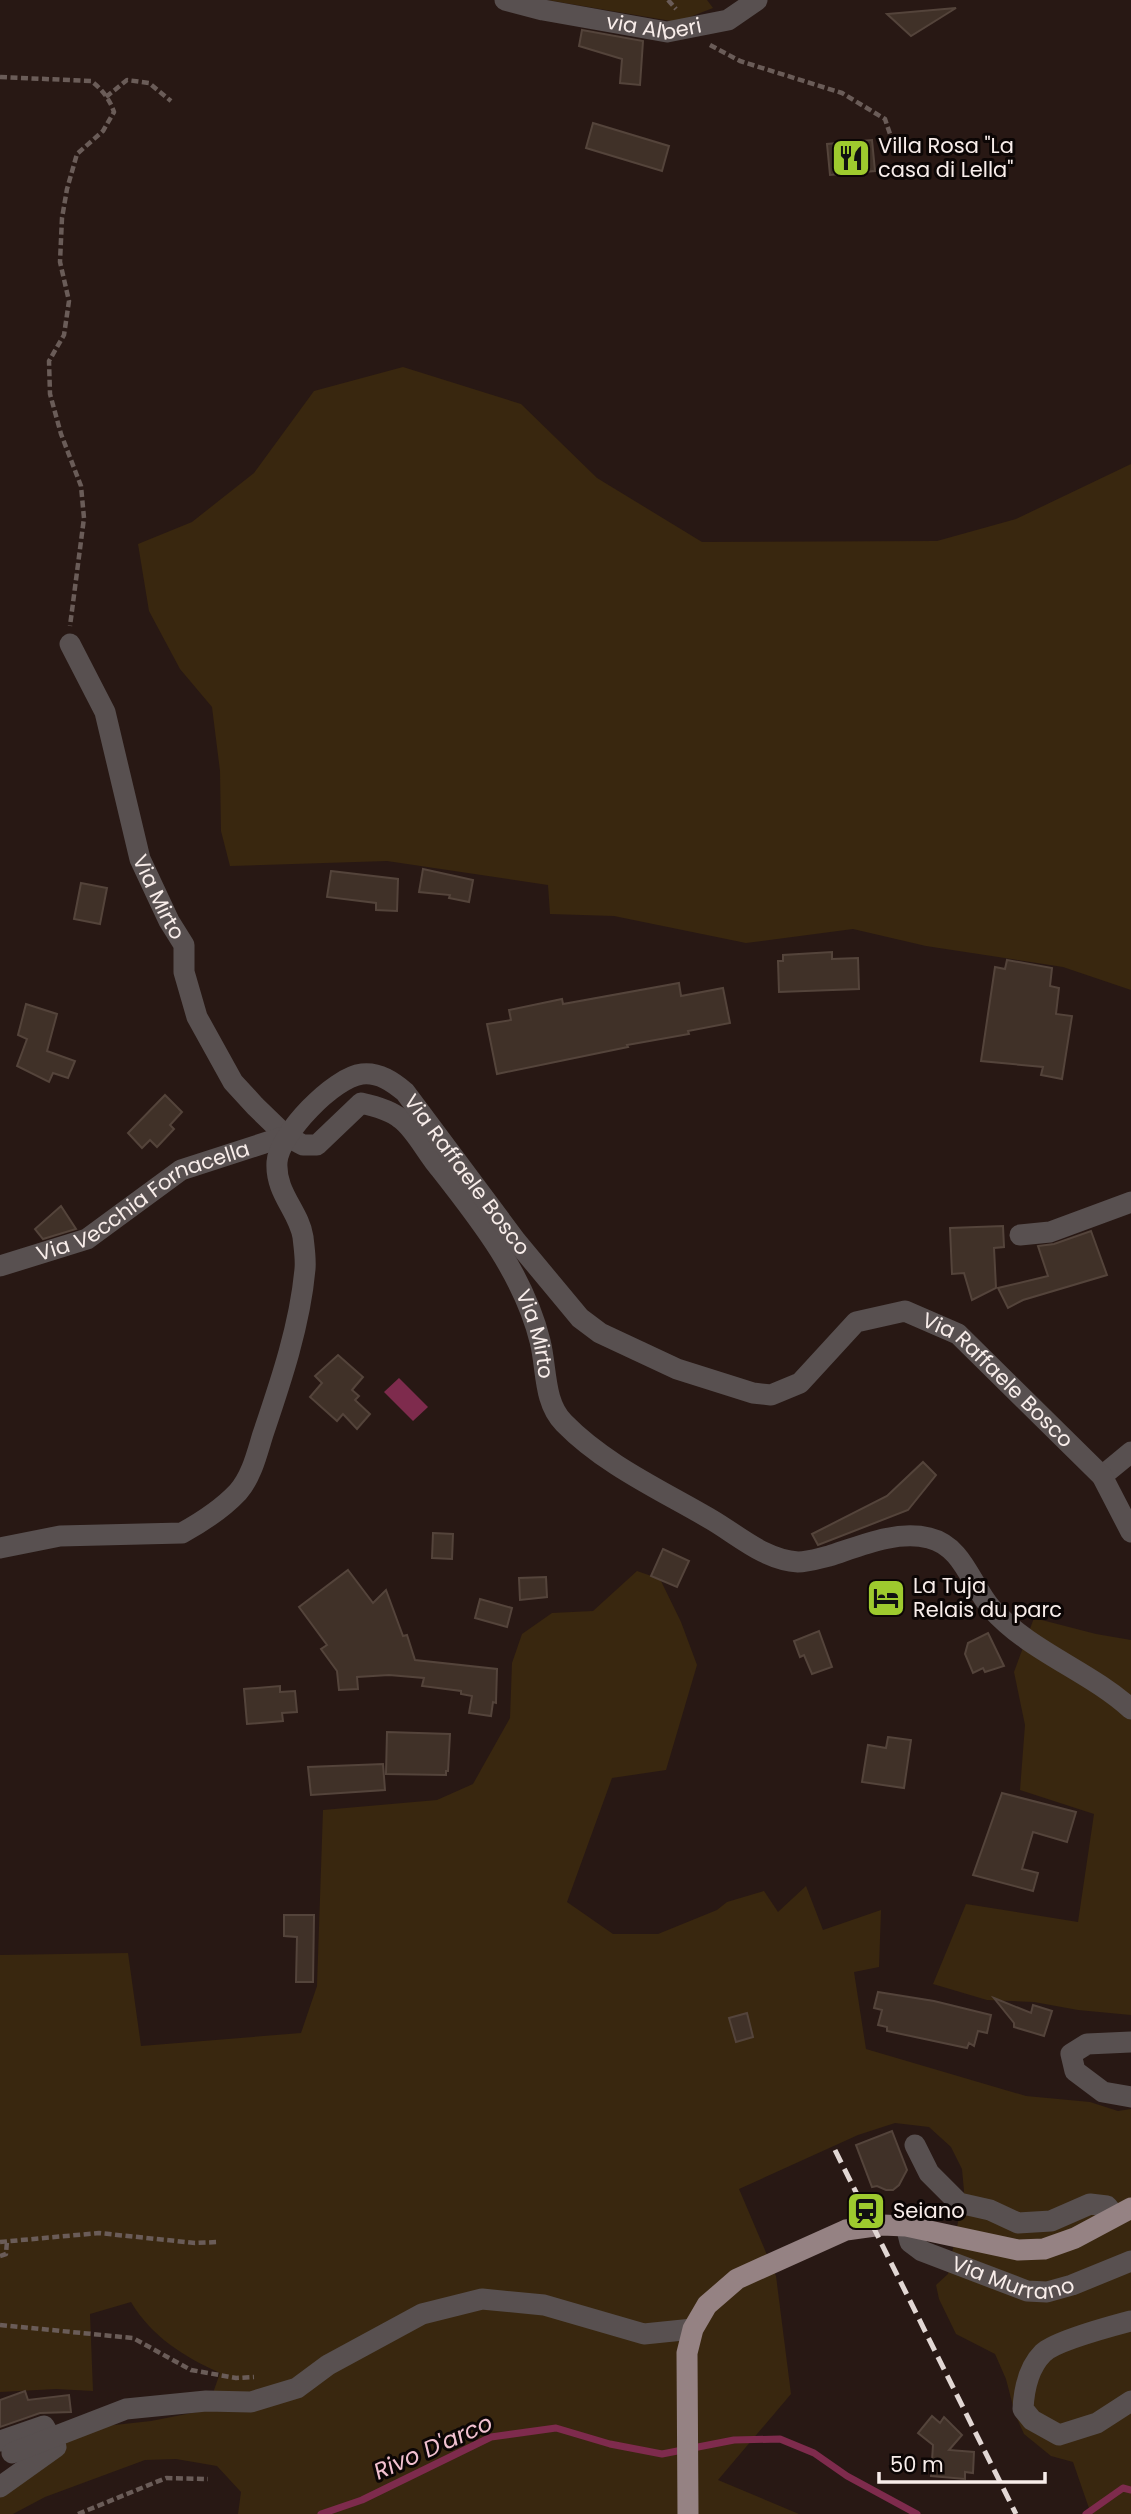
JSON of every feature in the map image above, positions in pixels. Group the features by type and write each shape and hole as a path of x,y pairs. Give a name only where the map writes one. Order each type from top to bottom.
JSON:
{"main road":[{"path":"688,2514 687,2353 693,2329 707,2305 737,2279 846,2230 882,2225 906,2226 1018,2250 1044,2249 1075,2238 1123,2212"}],"street":[{"name":"via Alberi","path":"505,0 543,10 667,32 728,20 757,0"},
{"name":"Via Mirto","path":"70,644 105,712 140,859 169,921 184,945 184,972 197,1017 233,1082 286,1136 303,1145 317,1145 361,1103 380,1108 402,1120 484,1225 508,1264 540,1340 549,1396 561,1420 584,1442 624,1470 766,1554 799,1562 822,1558 898,1535 928,1538 945,1544 968,1570 991,1608 1037,1648 1131,1709"},
{"name":"Via Raffaele Bosco","path":"286,1136 327,1093 351,1077 374,1074 391,1081 405,1092 516,1241 580,1318 600,1334 677,1369 753,1393 771,1395 800,1383 856,1322 905,1311 958,1334 1102,1476 1131,1532"},
{"name":"Via Vecchia Fornacella","path":"0,1266 87,1239 181,1170 286,1136"},
{"path":"0,1548 60,1536 182,1532 200,1524 238,1492 249,1475 281,1383 303,1288 303,1233 281,1191 277,1162 286,1136"},
{"path":"1020,1235 1051,1232 1131,1202"},
{"path":"1102,1476 1131,1452"},
{"path":"1131,2042 1087,2044 1071,2054 1074,2071 1103,2092 1131,2097"},
{"path":"915,2146 929,2173 959,2203 990,2210 1018,2223 1051,2221 1090,2204 1123,2212"},
{"name":"Via Murrano","path":"906,2226 910,2242 922,2251 1027,2291 1047,2292 1072,2285 1131,2261"},
{"path":"51,2438 127,2409 206,2401 251,2402 297,2388 328,2365 422,2314 482,2300 544,2305 644,2334 693,2329"},
{"path":"1131,2321 1093,2331 1044,2352 1031,2371 1024,2388 1023,2409 1032,2420 1059,2435 1097,2423 1131,2401"},
{"path":"0,2487 56,2447 44,2426 6,2447"}],"path":[{"path":"681,30 740,61 842,93 886,118 895,149"},
{"path":"0,77 91,81 106,97 114,112 103,131 78,154 67,189 62,218 60,262 69,301 64,335 50,361 50,394 61,434 81,486 84,518 72,606 70,644"},
{"path":"106,97 127,80 149,82 171,101"},
{"path":"0,2242 99,2233 195,2243 219,2242"},
{"path":"0,2256 6,2254 7,2241"},
{"path":"0,2325 133,2338 191,2370 236,2378 261,2377"},
{"path":"78,2514 166,2478 208,2479"}],"shaded area":[{"path":"547,0 707,0 713,8 677,22"},
{"path":"403,367 521,404 597,478 702,542 937,541 1016,519 1131,464 1131,990 1063,967 926,946 853,929 746,943 614,916 550,914 548,885 387,861 230,866 221,831 220,771 212,707 180,669 149,611 138,544 192,522 254,473 314,391"},
{"path":"399,1378 428,1407 413,1421 384,1392"},
{"path":"637,1571 660,1579 681,1622 697,1665 666,1770 612,1778 567,1902 613,1934 658,1934 717,1910 727,1902 764,1891 778,1912 806,1886 823,1930 881,1910 879,1967 854,1972 866,2049 1026,2096 1090,2102 1118,2111 1131,2109 1131,2514 1091,2514 1073,2462 1051,2456 1024,2434 995,2354 956,2334 939,2299 936,2285 948,2274 964,2191 962,2169 951,2147 929,2127 895,2123 858,2135 739,2189 776,2276 791,2394 718,2480 799,2514 238,2514 241,2492 217,2466 176,2459 145,2460 45,2497 13,2514 0,2514 0,2487 87,2428 151,2421 207,2410 220,2373 193,2360 170,2344 149,2325 131,2302 90,2314 93,2391 56,2389 0,2392 0,1955 128,1953 141,2046 301,2033 317,1986 323,1810 437,1800 473,1784 510,1718 512,1663 522,1634 552,1613 593,1611"},
{"path":"1034,1618 1131,1640 1131,2015 1034,2002 987,2000 933,1984 966,1904 1078,1922 1094,1814 1020,1790 1025,1725 1014,1672"}],"building":[{"path":"956,8 911,36 887,14"},
{"path":"582,30 643,41 640,85 620,83 622,59 579,46"},
{"path":"593,123 669,146 662,171 586,148"},
{"name":"Villa Rosa \"La casa di Lella\"","path":"872,140 875,171 830,175 827,144"},
{"path":"423,869 473,880 469,902 449,898 450,895 419,892"},
{"path":"331,871 398,879 397,911 376,910 376,903 327,897"},
{"path":"81,883 107,888 100,924 74,919"},
{"path":"832,952 832,959 858,958 859,989 779,992 778,961 783,961 783,955"},
{"path":"1007,960 1052,968 1050,986 1059,988 1056,1014 1072,1016 1062,1079 1041,1075 1043,1067 981,1061 995,967 1005,969"},
{"path":"679,983 681,996 723,988 730,1023 497,1074 487,1024 511,1020 509,1010 562,999 563,1004"},
{"path":"26,1004 57,1014 47,1051 75,1061 68,1078 53,1073 49,1082 17,1066 27,1039 18,1035"},
{"path":"165,1095 182,1112 170,1125 174,1129 157,1147 150,1140 142,1148 128,1133"},
{"path":"61,1206 76,1229 43,1239 35,1229"},
{"path":"1003,1226 1004,1247 994,1248 996,1288 972,1300 964,1273 952,1274 950,1228"},
{"path":"1091,1231 1107,1275 1023,1300 1008,1308 998,1288 1048,1276 1038,1246 1054,1244"},
{"path":"338,1355 363,1377 352,1390 359,1396 355,1400 370,1414 357,1429 343,1414 337,1421 310,1397 322,1383 315,1376"},
{"path":"923,1462 936,1475 908,1510 818,1545 812,1534 887,1496"},
{"path":"433,1533 453,1534 452,1559 432,1558"},
{"path":"663,1549 689,1561 677,1587 651,1576"},
{"path":"348,1570 373,1603 386,1590 403,1636 407,1635 415,1660 497,1669 496,1703 493,1702 491,1716 469,1713 472,1696 461,1694 461,1691 422,1686 424,1678 389,1675 357,1677 358,1689 339,1690 337,1671 321,1649 327,1645 299,1607"},
{"path":"546,1577 547,1597 520,1600 519,1578"},
{"path":"480,1599 512,1608 507,1627 475,1618"},
{"path":"819,1631 832,1667 812,1674 804,1655 800,1657 794,1641"},
{"path":"988,1633 1004,1666 985,1672 983,1668 973,1673 965,1654 968,1643"},
{"path":"280,1686 280,1692 295,1691 297,1712 282,1713 283,1721 247,1724 244,1689"},
{"path":"387,1732 450,1734 446,1775 386,1774"},
{"path":"888,1737 911,1740 904,1788 862,1782 868,1745 886,1748"},
{"path":"383,1764 385,1790 311,1795 308,1767"},
{"path":"1002,1793 1076,1812 1067,1842 1033,1832 1022,1869 1038,1873 1033,1891 973,1875"},
{"path":"284,1915 314,1915 313,1982 296,1982 297,1937 284,1936"},
{"path":"878,1992 934,2001 991,2015 987,2033 978,2031 974,2046 969,2043 967,2048 887,2031 887,2027 878,2025 882,2010 874,2008"},
{"path":"994,1998 1031,2013 1033,2005 1052,2011 1044,2036 1014,2027 1014,2023"},
{"path":"747,2013 753,2037 736,2042 729,2018"},
{"path":"892,2131 907,2170 893,2190 872,2187 856,2145"},
{"path":"25,2391 28,2400 69,2395 71,2412 40,2413 0,2427 0,2400"},
{"path":"932,2416 940,2423 944,2417 962,2435 949,2450 974,2452 973,2473 965,2472 965,2479 931,2476 933,2445 918,2433"}],"waterway":[{"name":"Rivo D'arco","path":"321,2514 362,2500 491,2437 556,2428 610,2444 662,2454 734,2440 780,2439 814,2453 847,2476 917,2514"},
{"name":"Rivo D'arco","path":"1086,2514 1123,2488 1131,2490"}],"railway":[{"path":"835,2150 1016,2514"}],"place":[{"name":"Villa Rosa \"La casa di Lella\"","path":"851,158"},
{"name":"La Tuja Relais du parc","path":"886,1598"},
{"name":"Seiano","path":"866,2211"}]}
